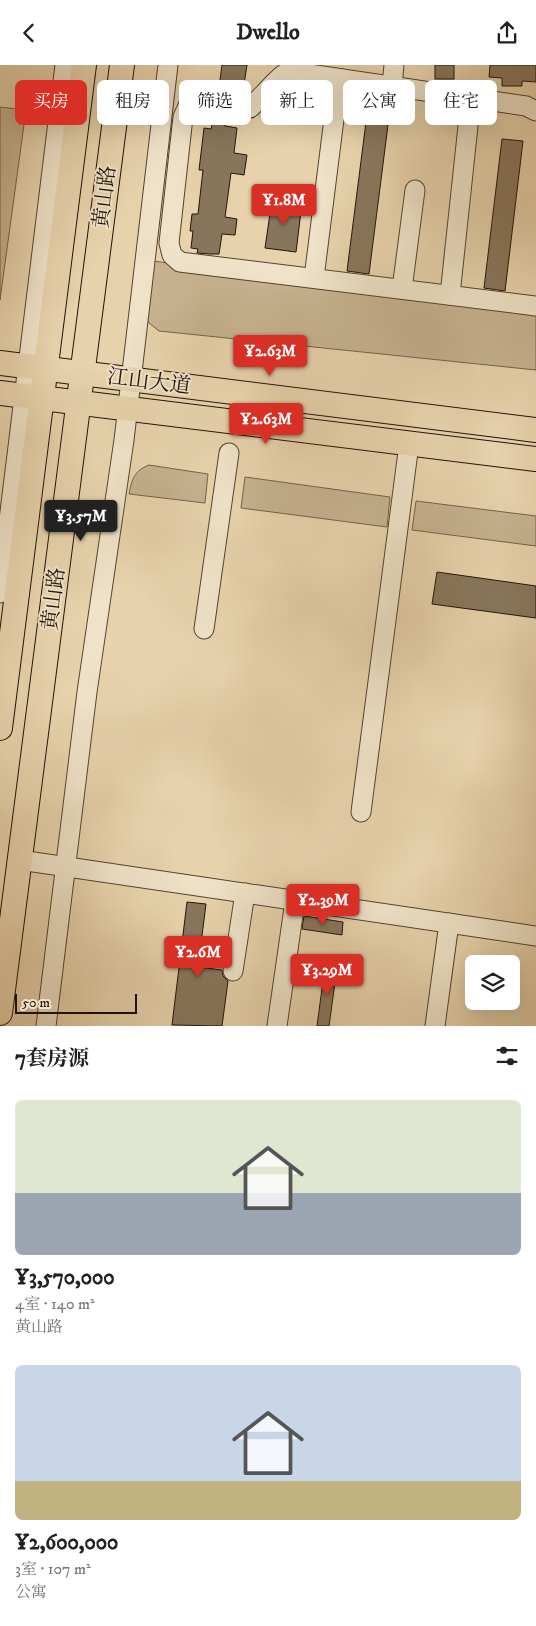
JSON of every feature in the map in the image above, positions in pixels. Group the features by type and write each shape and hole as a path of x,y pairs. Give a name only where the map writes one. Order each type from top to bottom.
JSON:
{"main road":[{"name":"黄山路","path":"0,728 36,368 84,65"},
{"name":"黄山路","path":"0,1013 122,65"},
{"name":"江山大道","path":"0,363 536,430"},
{"name":"江山大道","path":"0,393 536,459"}],"street":[{"path":"36,368 65,65"},
{"path":"46,1026 87,692 132,380 168,65"},
{"path":"393,80 394,65"},
{"path":"350,80 281,69 260,99 250,108 197,103 188,106 183,117 169,243 172,255 180,262 536,306"},
{"path":"314,278 336,103 343,79"},
{"path":"497,102 526,106 536,111"},
{"path":"450,295 468,125"},
{"path":"402,289 415,190"},
{"path":"0,593 33,397"},
{"path":"361,812 409,444"},
{"path":"204,629 229,453"},
{"path":"20,860 536,936"},
{"path":"233,971 245,893"},
{"path":"277,1026 295,901"},
{"path":"435,1026 449,923"}],"shaded area":[{"path":"0,107 15,109 15,125 24,125 0,300"},
{"path":"144,260 536,307 536,370 159,331 149,323 144,313"},
{"path":"149,465 208,474 205,503 129,494 134,476"},
{"path":"245,477 390,497 387,527 241,508"},
{"path":"416,501 536,516 536,546 412,530"}],"building":[{"path":"222,65 247,65 245,80 220,80"},
{"path":"435,65 454,65 454,79 435,79"},
{"path":"490,65 536,65 536,82 522,81 522,86 502,86 502,78 489,77"},
{"path":"212,125 225,125 237,128 234,153 247,155 244,175 231,173 225,217 237,219 235,235 222,234 219,254 197,253 198,249 191,248 192,214 198,214 203,170 199,170 204,128 211,129"},
{"path":"366,125 388,125 369,274 347,271"},
{"path":"502,139 523,141 505,291 484,288"},
{"path":"272,200 302,203 296,252 265,248"},
{"path":"437,572 536,586 536,618 432,604"},
{"path":"187,902 206,904 198,967 222,970 223,976 228,981 222,1026 172,1025"},
{"path":"304,916 343,922 342,935 302,929"},
{"path":"325,966 337,968 329,1026 317,1026"}]}
